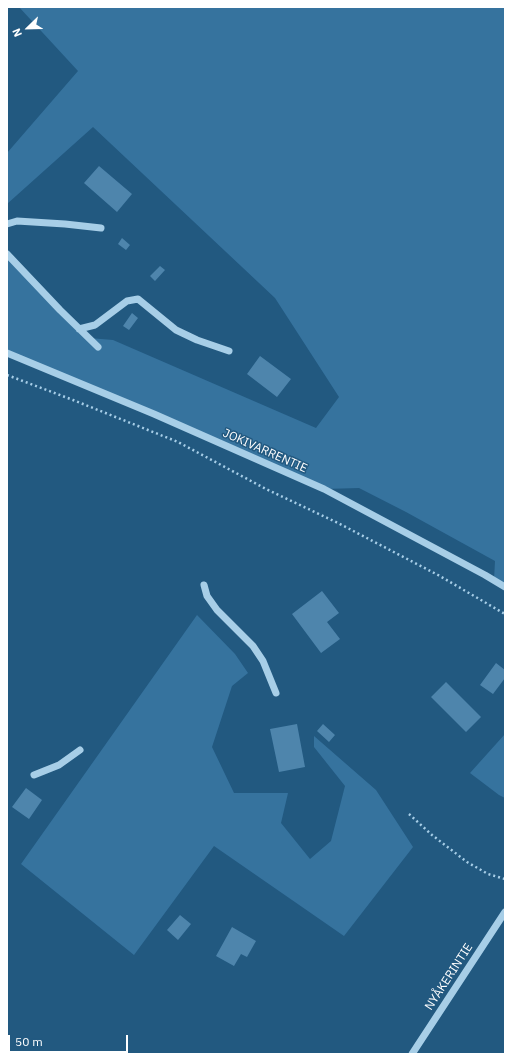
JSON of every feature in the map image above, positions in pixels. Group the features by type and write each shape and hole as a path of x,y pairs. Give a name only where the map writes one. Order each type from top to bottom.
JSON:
{"street":[{"path":"7,224 17,221 101,228"},
{"path":"7,254 98,347"},
{"path":"79,329 95,325 127,301 138,299 176,330 197,340 229,351"},
{"name":"JOKIVARRENTIE","path":"7,353 154,414 324,490 505,587"},
{"path":"204,585 207,596 217,610 254,646 263,661 276,693"},
{"path":"34,775 59,765 80,750"},
{"name":"NYÅKERINTIE","path":"412,1054 505,912"}],"path":[{"path":"7,375 178,442 266,489 438,575 505,614"},
{"path":"409,814 432,835 467,862 488,874 505,879"}],"shaded area":[{"path":"19,7 505,7 505,587 494,580 495,561 359,488 324,489 7,355 7,254 89,338 113,340 316,428 339,397 275,298 93,127 7,204 7,153 78,71"},
{"path":"197,615 235,654 248,673 232,686 212,747 234,793 288,793 281,823 310,859 331,841 345,786 314,747 314,736 376,790 413,847 344,936 214,846 134,955 21,864"},
{"path":"505,734 505,798 470,773"}],"building":[{"path":"99,166 132,194 117,212 84,183"},
{"path":"122,238 130,245 126,250 118,244"},
{"path":"160,266 165,270 155,281 150,276"},
{"path":"132,313 138,318 129,330 123,326"},
{"path":"260,356 291,379 277,397 247,374"},
{"path":"322,591 339,613 327,622 340,639 321,653 292,614"},
{"path":"496,663 505,670 505,678 493,694 480,685"},
{"path":"446,682 481,717 466,732 431,697"},
{"path":"297,724 305,767 279,772 270,729"},
{"path":"323,724 335,735 329,742 317,731"},
{"path":"26,788 42,800 29,819 12,807"},
{"path":"180,915 191,924 178,940 167,930"},
{"path":"232,927 256,941 247,957 241,954 234,966 216,956"}]}
